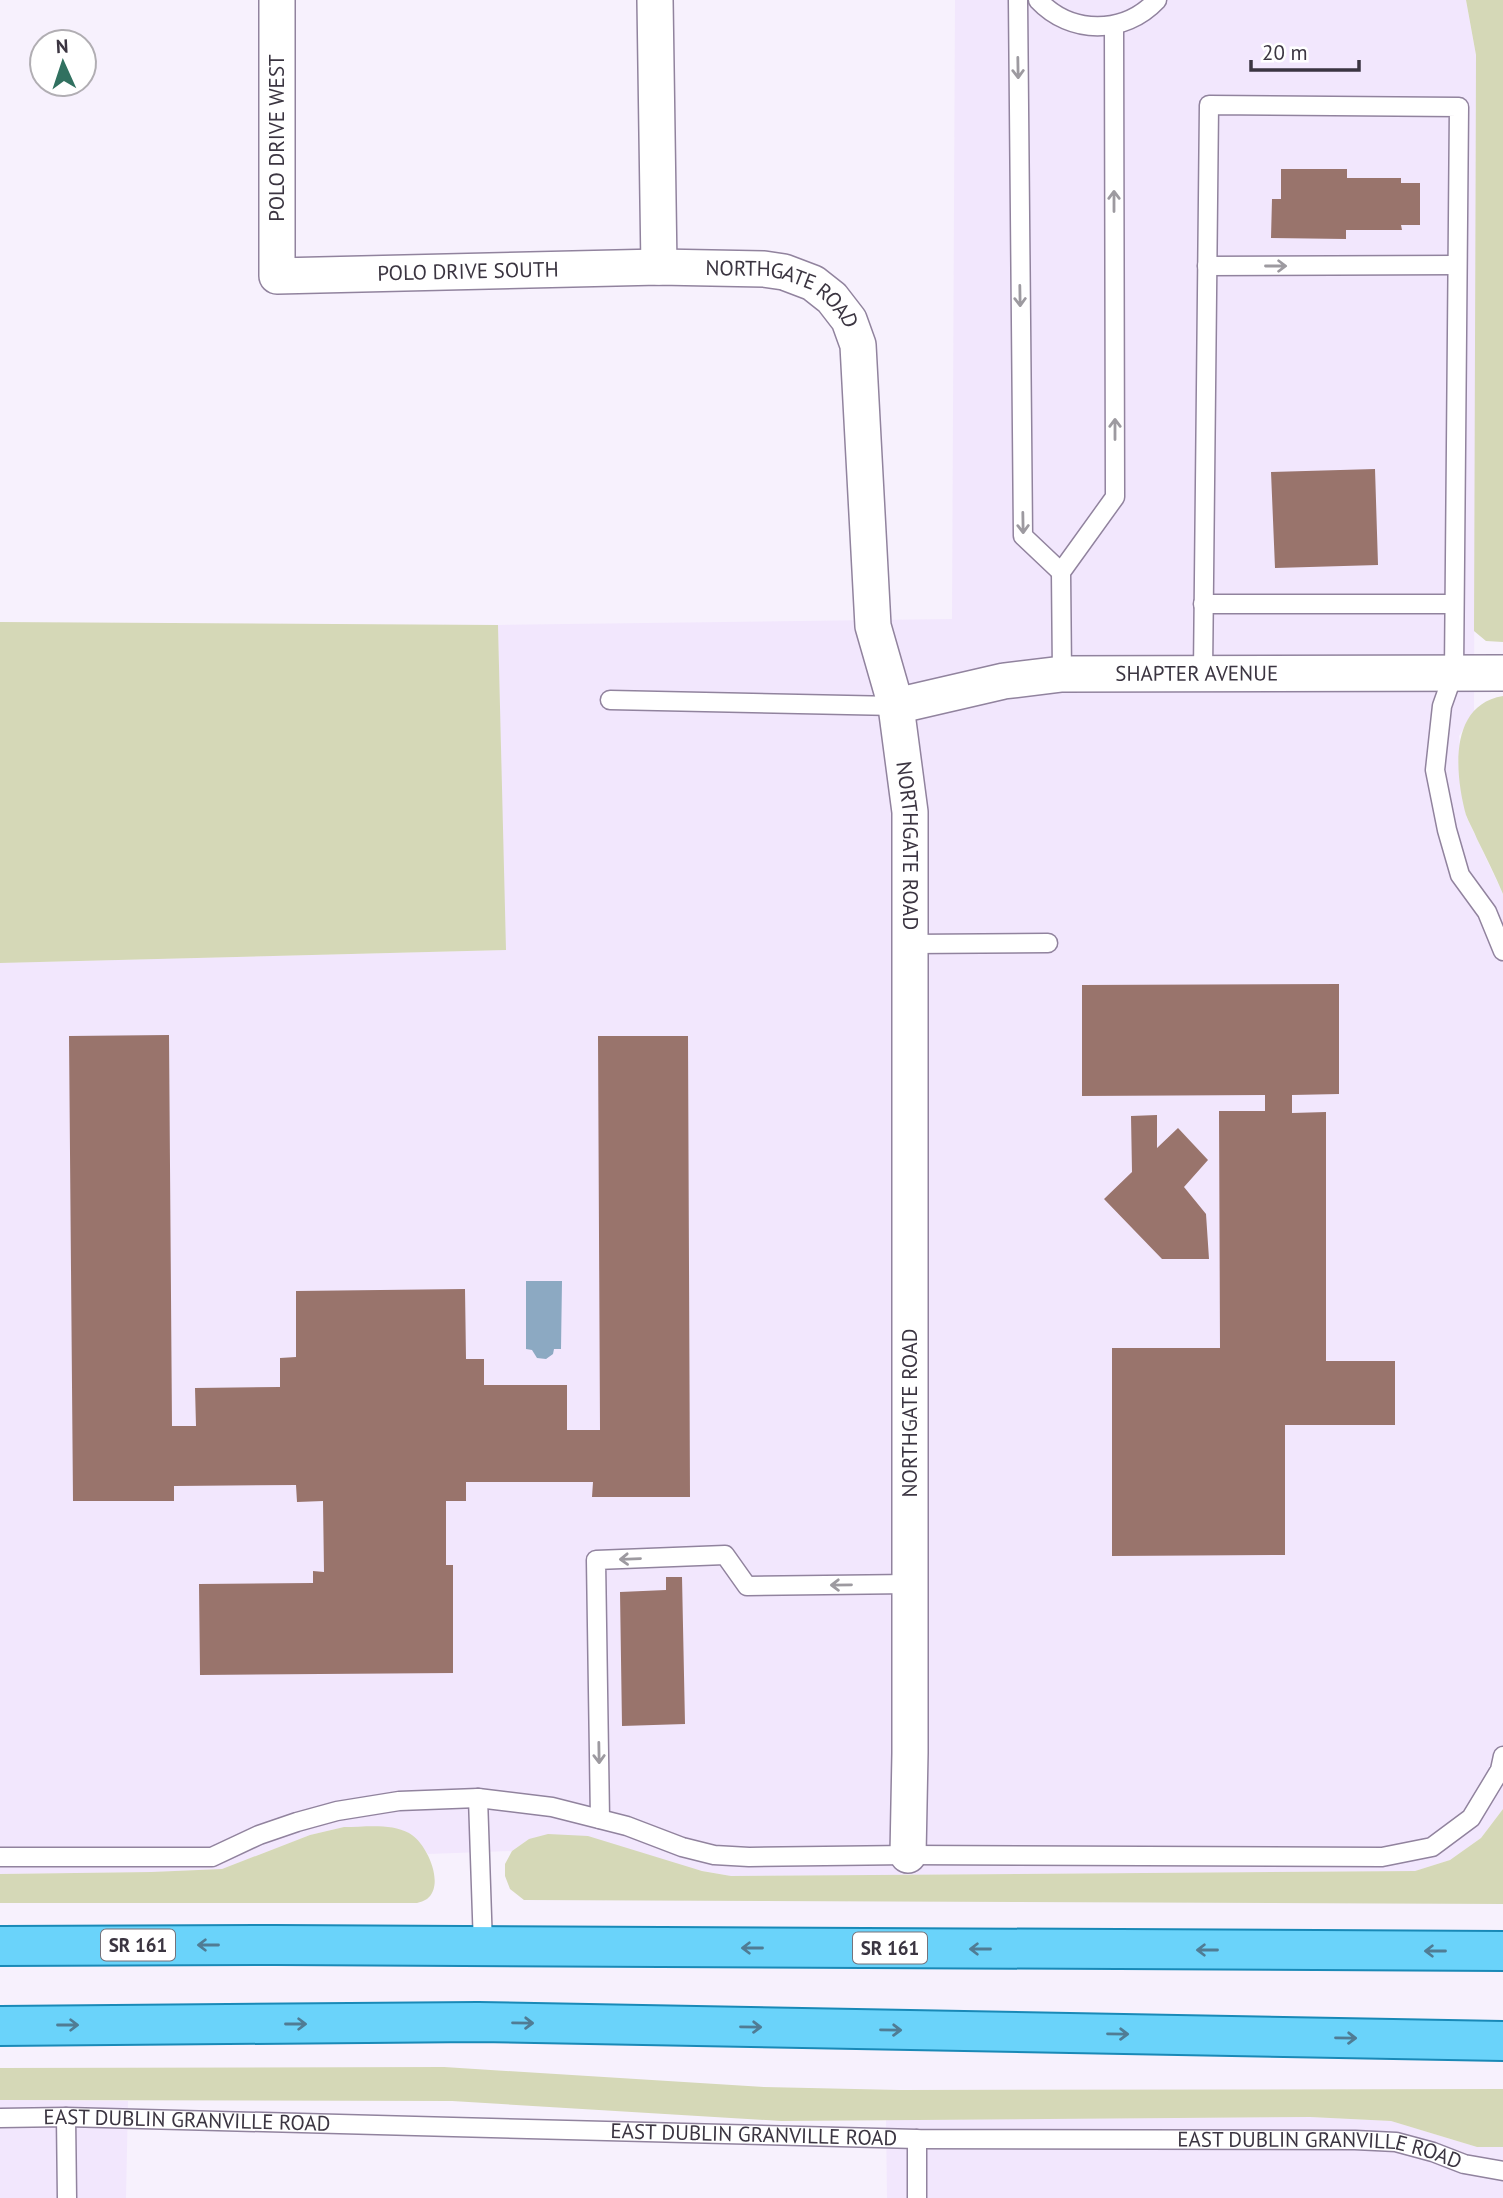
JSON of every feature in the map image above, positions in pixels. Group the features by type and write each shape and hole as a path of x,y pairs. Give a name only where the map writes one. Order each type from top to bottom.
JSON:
{"main road":[{"name":"SR 161","path":"0,1946 1503,1951"},
{"path":"0,2026 478,2022 1503,2041"}],"street":[{"name":"POLO DRIVE WEST","path":"276,0 277,275"},
{"path":"655,0 659,267"},
{"name":"POLO DRIVE SOUTH","path":"277,275 659,267"},
{"name":"NORTHGATE ROAD","path":"659,267 764,269 784,272 813,283 832,298 849,320 858,345 873,626 896,706 910,811 908,1854"},
{"name":"SHAPTER AVENUE","path":"896,706 1004,681 1062,674 1503,673"}],"lane":[{"path":"1017,0 1023,536 1061,572"},
{"path":"1038,0 1067,21 1090,27 1114,26 1136,17 1157,0"},
{"path":"1062,674 1061,572 1115,497 1114,26"},
{"path":"1203,673 1209,105 1459,107 1454,673 1441,706 1435,770 1447,830 1460,875 1487,912 1503,951"},
{"path":"1207,266 1457,265"},
{"path":"1203,604 1454,604"},
{"path":"610,700 896,706"},
{"path":"910,944 1048,943"},
{"path":"600,1819 596,1560 725,1555 747,1586 910,1584"},
{"path":"0,1857 212,1857 259,1835 337,1811 399,1801 478,1798 552,1807 627,1826 682,1847 714,1855 1382,1857 1432,1847 1471,1818 1500,1770 1503,1756"},
{"path":"478,1798 483,1946"},
{"path":"66,2117 67,2198"},
{"name":"EAST DUBLIN GRANVILLE ROAD","path":"0,2119 66,2117 916,2139 1355,2140 1396,2142 1464,2164 1503,2171"},
{"path":"916,2139 917,2198"}],"shaded area":[{"path":"955,0 1466,0 1476,55 1474,711 1459,736 1466,816 1503,894 1503,1809 1481,1838 1450,1860 1415,1871 731,1876 529,1839 512,1851 428,1854 411,1834 395,1828 344,1827 310,1835 222,1869 0,1874 0,963 505,950 498,625 952,619"},
{"path":"0,2100 128,2101 126,2198 0,2198"},
{"path":"1310,2117 1391,2121 1477,2147 1503,2147 1503,2198 887,2198 886,2120"}],"green space":[{"path":"1466,0 1503,0 1503,642 1486,641 1474,631 1476,55"},
{"path":"0,622 498,625 506,950 0,963"},
{"path":"1503,696 1503,894 1466,815 1458,762 1464,727 1472,713 1485,702"},
{"path":"1503,1809 1503,1904 524,1900 510,1889 505,1876 505,1864 512,1851 529,1839 548,1834 588,1836 702,1871 731,1876 1415,1871 1450,1860 1481,1838"},
{"path":"344,1827 394,1828 415,1838 427,1854 434,1874 435,1884 427,1899 417,1903 0,1903 0,1874 222,1869 310,1835"},
{"path":"444,2067 764,2087 900,2090 1503,2089 1503,2147 1477,2147 1391,2121 1310,2117 781,2121 452,2101 0,2100 0,2068"}],"water":[{"path":"526,1281 562,1281 561,1349 554,1349 553,1354 546,1359 537,1358 532,1350 526,1349"}],"building":[{"path":"1281,169 1347,169 1347,178 1401,178 1401,183 1420,183 1420,225 1401,225 1402,230 1346,230 1346,239 1271,238 1272,199 1281,199"},
{"path":"1375,469 1378,565 1275,568 1271,472"},
{"path":"1339,984 1339,1094 1292,1095 1292,1113 1326,1112 1326,1361 1395,1361 1395,1425 1285,1425 1285,1555 1112,1556 1112,1348 1220,1348 1219,1111 1265,1111 1265,1095 1082,1096 1082,985"},
{"path":"169,1035 172,1426 196,1426 195,1388 280,1387 280,1358 296,1357 296,1291 465,1289 466,1359 484,1359 484,1385 567,1385 567,1430 600,1430 598,1036 688,1036 690,1497 592,1497 593,1482 466,1482 466,1501 446,1501 446,1565 453,1565 453,1673 200,1675 199,1584 313,1583 313,1571 324,1572 323,1501 297,1502 296,1485 174,1486 174,1501 73,1501 69,1036"},
{"path":"1157,1115 1157,1148 1178,1128 1208,1160 1184,1187 1206,1214 1209,1259 1162,1259 1104,1199 1132,1172 1131,1116"},
{"path":"666,1577 682,1577 685,1724 622,1726 620,1592 666,1590"}]}
